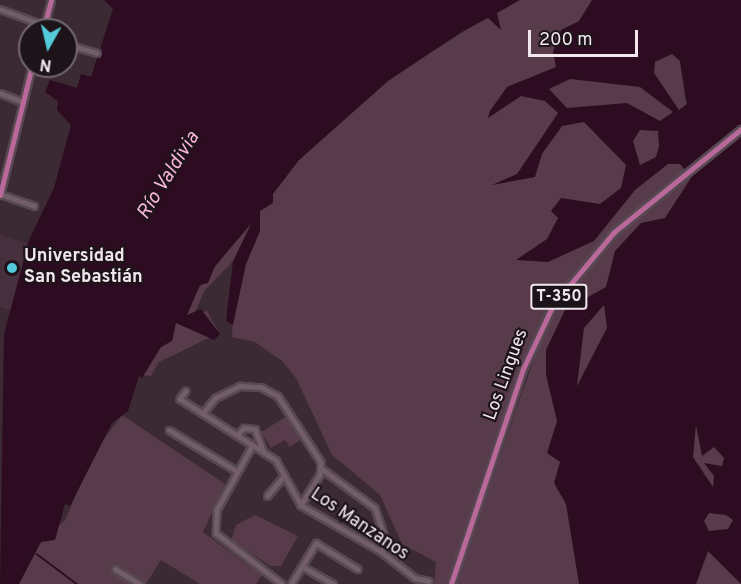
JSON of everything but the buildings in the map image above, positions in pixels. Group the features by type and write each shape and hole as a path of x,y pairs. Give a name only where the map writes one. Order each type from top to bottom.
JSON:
{"main road":[{"path":"46,18 51,0"},
{"path":"0,194 28,78"},
{"name":"Los Lingues","path":"451,584 542,326 589,258 643,208 741,129"}],"street":[{"path":"0,9 20,18"},
{"path":"78,47 97,53"},
{"path":"0,93 21,101"},
{"path":"0,194 34,206"},
{"path":"203,413 231,389 268,390 291,411 321,468 375,508 387,543 382,552"},
{"name":"Los Manzanos","path":"186,391 180,399 264,452 284,477 301,505 382,552 415,578 429,581"},
{"path":"237,435 244,428 255,429 266,445 264,452"},
{"path":"169,430 237,471"},
{"path":"253,446 237,471 214,519 220,539 269,577 282,584"},
{"path":"301,505 321,468"},
{"path":"267,496 284,477"},
{"path":"291,584 316,543 358,569"},
{"path":"302,566 333,584"},
{"path":"115,569 140,584"},
{"path":"264,584 269,577"}],"shaded area":[{"path":"515,0 645,0 680,61 685,99 741,235 741,584 455,584 543,333 575,283 604,247 655,204 655,197 581,266 537,335 447,584 434,584 436,562 402,544 380,495 332,455 296,378 282,361 255,342 232,337 235,259 205,290 194,314 207,311 219,333 159,362 151,376 143,375 169,326 299,160 394,75"},
{"name":"Universidad San Sebastián","path":"0,235 30,244 13,311 0,307"},
{"path":"122,415 225,484 203,532 262,575 256,584 200,584 161,560 146,584 18,584 41,541 65,520 95,451"},
{"path":"287,416 302,439 290,447 285,440 271,448 261,432"},
{"path":"255,515 298,536 281,566 270,566 231,540 236,525"}],"water":[{"name":"Río Valdivia","path":"104,0 520,0 497,13 501,30 488,18 463,31 388,81 299,160 273,194 273,203 260,211 260,231 246,264 233,325 226,321 233,261 251,224 215,266 208,283 200,285 187,315 201,309 220,334 214,340 176,323 172,341 161,347 142,378 139,376 128,411 112,423 70,506 65,504 55,540 41,542 19,584 0,584 4,334 29,240 54,188 71,125 57,110 58,101 45,92 50,80 77,88 81,74 91,77 113,9"},
{"path":"592,0 741,0 741,584 708,551 696,584 579,584 566,504 554,483 560,462 547,453 557,421 546,375 546,350 565,310 606,287 615,251 641,223 665,218 691,178 680,164 668,164 635,190 594,241 548,262 516,260 547,239 558,218 551,211 561,198 600,204 621,188 626,165 584,122 562,126 542,154 535,177 492,185 517,174 558,113 545,101 521,96 488,118 490,111 507,87 556,67 553,52 561,30 579,21","holes":["672,54 680,61 687,104 679,110 654,73 655,62","570,79 640,87 673,112 660,121 627,103 567,108 549,89","640,130 658,131 659,146 656,157 640,165 633,141","604,305 607,328 577,386 584,328","696,425 702,456 714,447 724,458 722,466 704,463 714,476 713,487 693,457","709,513 726,515 733,520 728,529 709,531 704,521"]}],"waterway":[{"path":"37,554 77,584"}],"place":[{"name":"Universidad San Sebastián","path":"12,268"}]}
